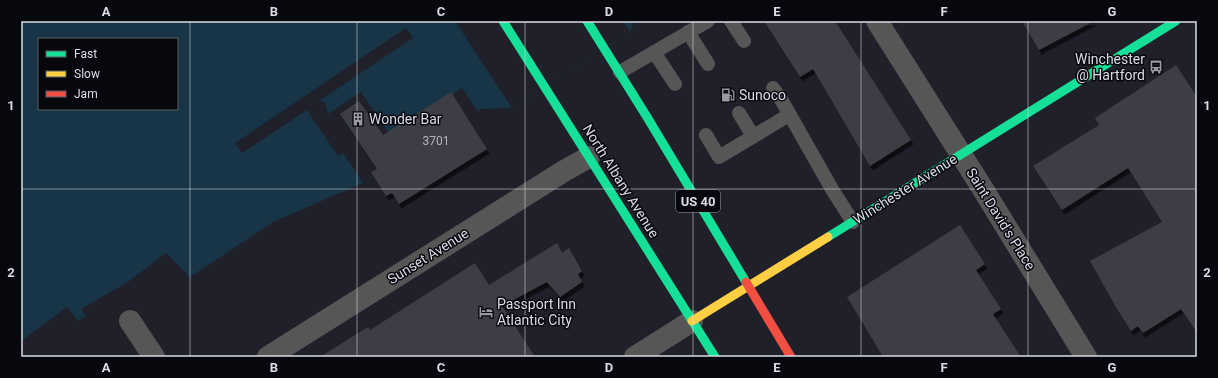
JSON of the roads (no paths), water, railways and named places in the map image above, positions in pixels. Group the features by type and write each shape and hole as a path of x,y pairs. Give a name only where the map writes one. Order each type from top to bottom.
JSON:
{"main road":[{"name":"North Albany Avenue","path":"503,21 715,357"},
{"name":"US 40","path":"587,21 620,72 791,357"},
{"name":"Winchester Avenue","path":"692,321 1176,21"}],"street":[{"name":"Saint David's Place","path":"877,21 1086,357"},
{"name":"Sunset Avenue","path":"268,357 339,311 589,157"},
{"path":"130,321 154,357"},
{"name":"Winchester Avenue","path":"635,357 692,321"}],"lane":[{"path":"620,72 708,21"},
{"path":"732,21 744,41"},
{"path":"688,32 708,64"},
{"path":"654,52 675,84"},
{"path":"773,88 833,191 853,222"},
{"path":"739,113 753,136"},
{"path":"706,135 719,157 789,115"}],"water":[{"path":"21,21 634,21 630,32 512,108 481,109 363,183 273,222 190,277 166,253 128,282 81,309 86,316 78,321 67,307 21,341"}],"place":[{"name":"Winchester @ Hartford","path":"1156,67"},
{"name":"Sunoco","path":"728,95"},
{"name":"Wonder Bar","path":"358,119"},
{"name":"Passport Inn Atlantic City","path":"486,312"}]}
